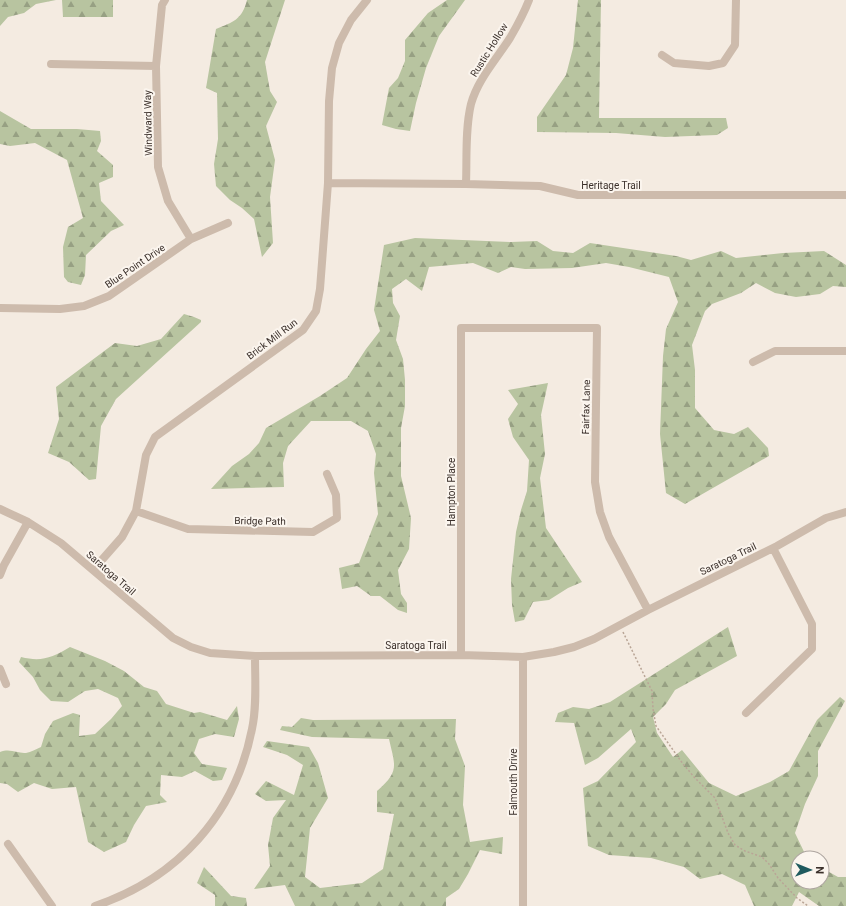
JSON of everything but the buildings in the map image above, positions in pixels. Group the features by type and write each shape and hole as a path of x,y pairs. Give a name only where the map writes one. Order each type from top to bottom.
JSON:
{"street":[{"name":"Windward Way","path":"165,0 162,5 156,66 158,167 168,201 191,239"},
{"name":"Brick Mill Run","path":"94,570 122,536 136,511 146,455 155,437 303,330 316,311 320,289 328,183 328,101 332,68 339,43 351,20 367,0"},
{"name":"Rustic Hollow","path":"466,184 468,130 471,104 482,78 510,38 529,0"},
{"path":"662,55 674,64 709,66 723,63 736,45 736,0"},
{"path":"51,64 156,66"},
{"name":"Heritage Trail","path":"328,183 540,186 578,195 846,195"},
{"name":"Blue Point Drive","path":"0,308 60,309 84,306 109,296 191,239 228,223"},
{"name":"Fairfax Lane","path":"461,328 597,328 595,482 600,512 609,537 648,610"},
{"name":"Hampton Place","path":"461,328 462,655"},
{"path":"753,362 775,351 846,351"},
{"name":"Bridge Path","path":"136,511 188,529 313,532 337,518 336,495 328,474"},
{"name":"Saratoga Trail","path":"0,509 28,522 61,543 173,638 191,647 210,653 255,656 462,655 523,657 574,647 594,639 648,610 773,548 826,518 846,512"},
{"path":"0,575 28,522"},
{"path":"746,713 812,649 812,624 773,548"},
{"path":"95,906 128,893 166,869 192,846 218,814 238,777 253,727 255,656"},
{"name":"Falmouth Drive","path":"523,657 523,906"},
{"path":"0,669 6,684"},
{"path":"8,844 52,906"}],"path":[{"path":"619,625 652,690 656,726 683,764 715,798 728,833 735,845 762,857 787,888 808,906"}],"green space":[{"path":"0,0 56,0 36,4 24,13 8,17 0,26"},
{"path":"62,0 113,0 113,17 63,17"},
{"path":"247,0 285,0 265,62 270,91 277,102 266,126 275,160 270,197 273,243 262,257 254,219 230,200 216,186 214,164 218,139 217,93 206,88 216,29 236,19 245,7"},
{"path":"447,0 465,0 439,36 426,68 410,131 382,125 389,88 398,78 405,61 405,40 428,13"},
{"path":"578,0 601,0 599,118 726,118 728,128 717,135 665,137 616,133 537,132 537,117 566,75 573,48"},
{"path":"0,111 31,129 77,129 100,131 101,141 97,151 113,165 113,177 99,183 101,201 124,225 111,231 86,255 85,275 81,285 68,282 64,277 63,247 68,227 83,218 67,160 35,143 10,146 0,144"},
{"path":"415,238 511,242 537,241 553,251 573,253 590,243 676,256 691,260 721,251 736,258 783,253 824,251 846,265 846,287 833,286 820,294 796,297 775,293 756,283 741,293 712,304 705,311 692,345 695,370 695,408 714,430 734,434 748,427 768,448 769,456 685,504 666,493 660,434 663,356 666,329 678,302 669,277 606,263 572,268 525,269 511,267 498,273 473,263 429,267 422,291 406,279 392,289 393,303 400,316 396,340 403,359 405,380 405,406 401,428 401,476 411,518 409,549 398,570 401,594 407,603 407,613 398,610 380,596 371,596 357,586 342,589 339,568 359,563 378,514 374,473 376,454 368,431 351,421 311,421 288,446 283,463 284,487 211,489 232,466 249,454 259,443 266,428 347,378 380,331 374,310 384,245"},
{"path":"184,314 201,320 201,322 116,399 101,426 96,479 89,480 69,462 48,453 59,419 56,387 115,343 137,346 161,339"},
{"path":"548,383 541,415 545,454 540,478 546,528 582,582 568,588 549,600 533,602 524,620 515,622 512,605 511,579 516,532 527,491 529,460 513,437 508,419 518,404 508,390"},
{"path":"728,627 737,656 675,690 666,704 653,717 657,733 673,757 682,750 709,783 736,796 770,782 789,771 817,720 840,697 845,701 818,751 818,776 805,804 795,833 803,850 790,850 790,890 830,890 830,872 838,877 846,877 846,906 819,906 799,892 792,906 754,906 745,885 722,874 700,879 684,867 651,858 609,855 588,846 583,788 598,781 636,742 631,729 598,758 585,765 574,723 555,722 558,713 573,707 589,709 610,702"},
{"path":"70,647 105,661 124,671 144,687 157,691 166,704 194,713 200,712 227,720 237,706 239,719 234,737 215,734 199,739 194,753 202,764 227,768 222,780 213,781 195,771 182,777 161,775 160,795 167,802 146,806 134,825 126,842 104,852 88,842 76,787 52,789 34,783 18,792 7,784 0,783 0,752 11,751 26,753 41,747 45,734 53,721 73,713 80,715 79,736 95,734 122,706 118,698 98,689 85,691 68,702 51,701 40,690 33,677 19,662 21,657 35,659 46,658 58,654"},
{"path":"301,718 313,720 456,719 455,739 465,766 463,805 470,842 503,837 502,854 480,850 459,889 446,898 446,906 295,906 285,885 254,889 270,866 268,845 273,818 286,800 266,801 255,794 266,781 294,795 303,765 287,755 263,747 267,741 309,747 318,763 328,798 310,828 305,877 320,888 362,883 383,869 394,814 377,812 377,791 389,778 394,768 389,739 312,737 280,730 282,726 292,727"},
{"path":"204,867 231,896 246,898 247,906 215,906 215,895 197,883"}]}
